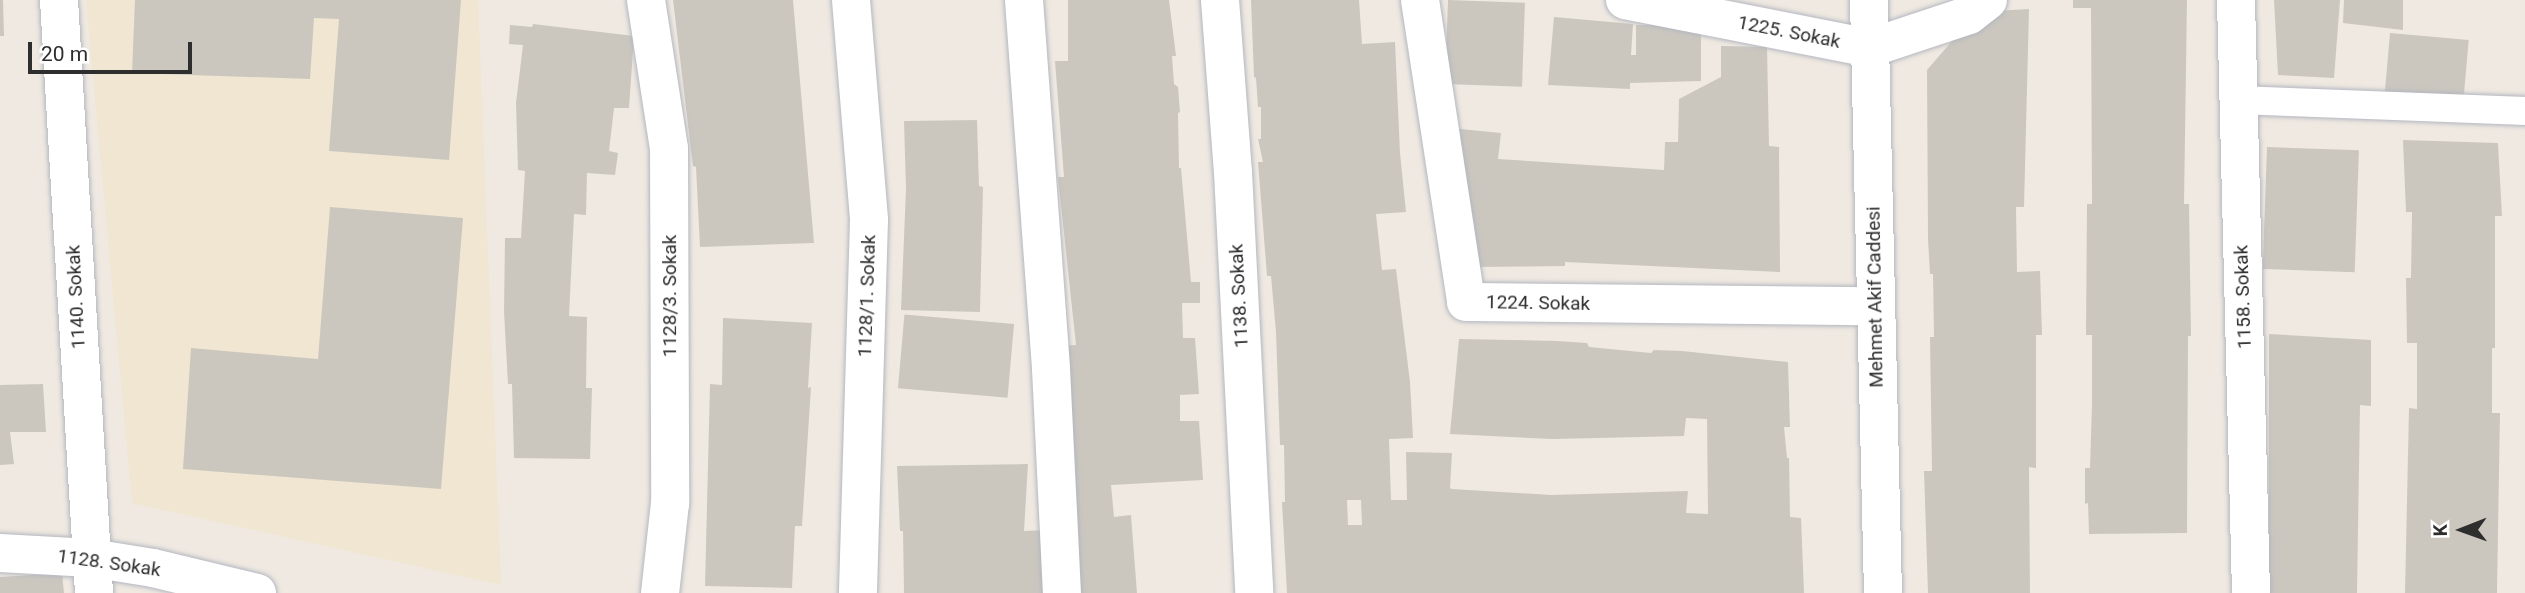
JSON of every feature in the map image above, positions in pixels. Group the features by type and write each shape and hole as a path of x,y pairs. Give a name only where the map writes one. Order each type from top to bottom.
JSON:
{"street":[{"name":"1140. Sokak","path":"59,0 93,575"},
{"name":"1128/3. Sokak","path":"646,0 669,148 670,503 660,593"},
{"name":"1128/1. Sokak","path":"850,0 869,220 858,593"},
{"path":"1024,0 1051,369 1062,593"},
{"name":"1138. Sokak","path":"1220,0 1233,172 1254,593"},
{"name":"1224. Sokak","path":"1420,0 1465,302 1874,306"},
{"name":"1225. Sokak","path":"1625,0 1870,48"},
{"name":"Mehmet Akif Caddesi","path":"1869,0 1874,306 1883,593"},
{"path":"1870,48 1969,15 1989,0"},
{"name":"1158. Sokak","path":"2236,0 2251,593"},
{"name":"1128. Sokak","path":"0,553 93,575 153,568 257,593"}],"lane":[{"path":"2238,100 2525,111"}],"shaded area":[{"path":"86,0 478,0 501,585 132,503"}],"building":[{"path":"0,0 3,0 4,36 0,36"},
{"path":"135,0 461,0 449,160 329,151 339,19 314,18 310,79 132,73"},
{"path":"673,0 793,0 814,243 700,247 696,167 693,166"},
{"path":"1068,0 1169,0 1176,56 1172,56 1180,112 1179,168 1191,282 1200,282 1200,303 1182,303 1183,338 1195,338 1199,394 1180,395 1180,421 1199,421 1203,480 1111,485 1114,517 1131,515 1137,593 1081,593 1062,346 1076,345 1058,177 1064,177 1055,61 1068,61"},
{"path":"1251,0 1359,0 1362,44 1395,42 1400,153 1406,212 1376,214 1382,270 1396,269 1410,382 1413,438 1389,439 1391,500 1407,500 1406,452 1452,453 1452,489 1551,495 1688,491 1686,513 1708,514 1707,419 1686,418 1684,436 1552,439 1450,434 1459,339 1587,343 1589,347 1651,353 1654,350 1682,351 1788,362 1790,427 1784,427 1789,458 1790,517 1801,518 1804,593 1287,593 1282,502 1285,502 1284,445 1280,445 1276,332 1271,276 1267,276 1258,162 1263,162 1258,139 1261,139 1261,107 1258,107","holes":["1347,500 1361,500 1362,525 1348,525"]},
{"path":"1448,0 1525,3 1522,87 1445,84"},
{"path":"2073,0 2187,0 2184,204 2189,204 2191,336 2188,336 2187,533 2089,534 2088,503 2085,504 2085,468 2090,468 2092,404 2092,335 2086,335 2087,204 2092,204 2091,8 2073,8"},
{"path":"2274,0 2340,0 2334,78 2278,75"},
{"path":"2344,0 2403,0 2403,30 2343,23"},
{"path":"2029,9 2024,207 2016,207 2017,272 2040,271 2042,335 2036,335 2036,468 2029,467 2030,593 1928,593 1924,471 1932,471 1930,337 1934,337 1933,274 1930,274 1928,239 1927,70 1977,12"},
{"path":"1554,17 1633,24 1631,55 1636,55 1636,25 1701,25 1701,81 1630,83 1630,89 1548,85"},
{"path":"533,24 634,36 629,108 614,108 609,151 618,153 615,175 587,173 586,215 574,214 569,316 587,317 586,388 592,388 590,459 514,458 512,384 508,384 504,312 505,238 521,238 525,171 518,170 516,103 523,45 509,44 510,25 532,27"},
{"path":"2390,33 2469,40 2463,103 2385,96"},
{"path":"1721,46 1767,47 1769,146 1779,147 1780,272 1565,262 1565,266 1469,267 1450,128 1501,133 1498,159 1664,170 1665,142 1678,142 1679,99 1721,77"},
{"path":"977,120 979,186 983,187 980,312 901,310 906,189 904,121"},
{"path":"2403,140 2498,143 2502,216 2495,216 2495,348 2492,348 2492,413 2500,413 2497,593 2405,593 2409,408 2417,409 2417,343 2407,343 2406,278 2411,278 2412,212 2406,212"},
{"path":"2267,147 2359,150 2355,272 2263,269"},
{"path":"330,207 463,218 441,489 183,469 191,348 318,359"},
{"path":"904,314 1014,324 1008,398 898,388"},
{"path":"723,318 812,323 808,388 811,387 802,526 795,526 792,588 705,586 710,384 722,385"},
{"path":"2269,334 2371,340 2371,406 2360,405 2357,593 2269,593"},
{"path":"43,384 46,432 10,432 14,464 0,465 0,385"},
{"path":"1028,464 1024,531 1047,530 1048,593 904,593 903,531 900,531 897,466"},
{"path":"62,573 64,593 0,593 0,577"}]}
